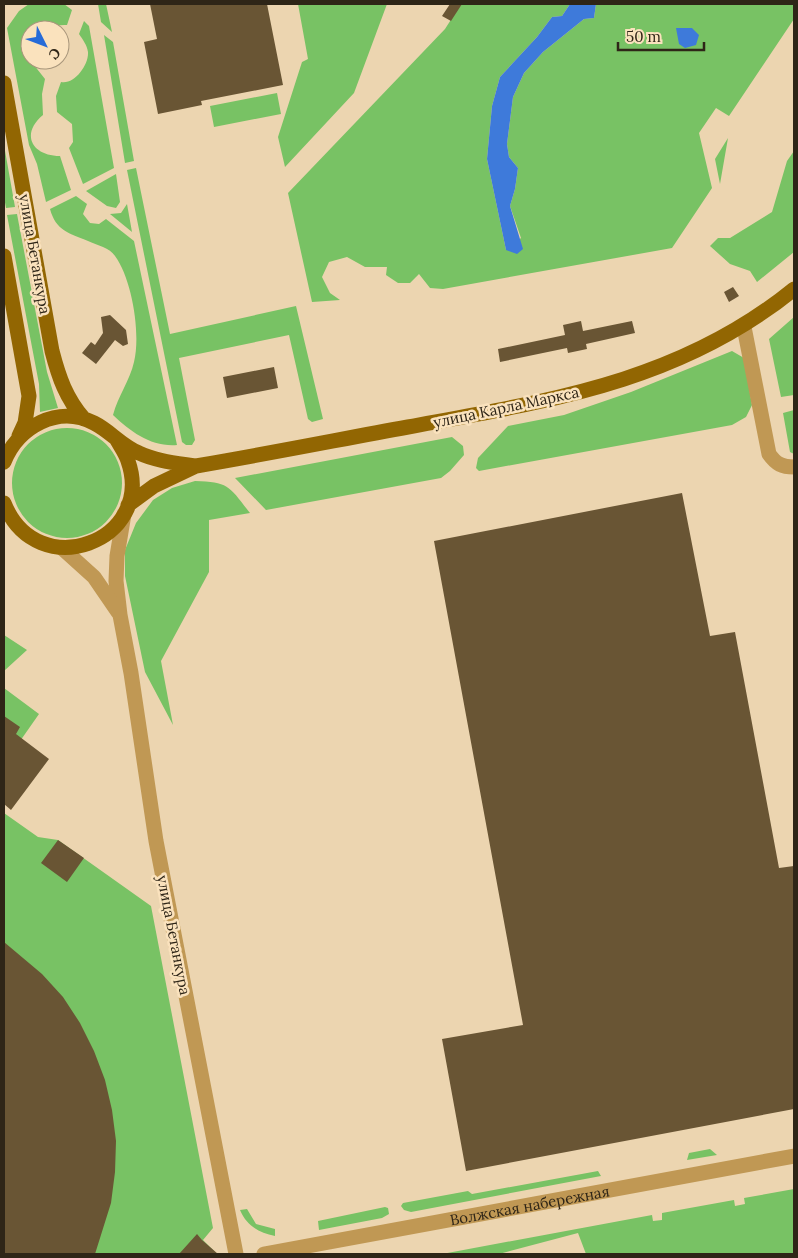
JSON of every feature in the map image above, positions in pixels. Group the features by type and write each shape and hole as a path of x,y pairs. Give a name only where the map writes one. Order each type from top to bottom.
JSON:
{"main road":[{"name":"улица Бетанкура","path":"4,82 59,380 69,401 84,419"},
{"name":"улица Бетанкура","path":"4,256 29,396 25,424 19,437"},
{"name":"улица Карла Маркса","path":"196,466 571,395 646,373 744,327 794,289"},
{"path":"4,462 9,449 32,426 49,419 66,417 84,419 106,430 137,453 196,466"},
{"path":"117,440 128,460 131,475 132,483 126,510"},
{"path":"4,503 8,515 19,529 32,540 47,546 63,549 82,547 99,540 113,529 126,510 154,486 196,466"},
{"path":"4,527 19,529"}],"street":[{"path":"744,327 769,454 775,463 786,467 794,466"},
{"name":"улица Бетанкура","path":"126,510 116,564 120,615 131,673 156,841 236,1254"},
{"name":"улица Бетанкура","path":"63,549 94,577 120,615"},
{"name":"Волжская набережная","path":"264,1254 794,1156"}],"green space":[{"path":"29,4 64,4 72,10 69,20 20,20 20,70 38,70 45,79 42,94 43,115 32,129 32,143 42,152 60,156 71,190 46,202 37,164 29,145 7,28 19,11"},
{"path":"98,4 106,4 112,32 101,22"},
{"path":"298,4 387,4 354,93 285,167 278,137 302,62 308,59"},
{"path":"461,4 570,4 562,16 552,17 537,37 500,77 492,106 487,159 506,250 521,238 510,206 518,168 509,157 507,144 513,97 524,73 543,52 584,19 594,18 596,4 794,4 794,19 729,116 716,108 699,133 712,188 672,248 443,289 430,288 419,274 410,283 398,283 386,275 387,267 365,267 347,257 329,262 322,277 330,293 340,300 312,302 288,193 445,29"},
{"path":"84,21 89,26 114,168 83,184 69,148 73,142 72,124 57,112 56,96 61,82 66,82 76,77 86,63 88,52 79,34"},
{"path":"104,35 113,42 134,161 125,163"},
{"path":"277,93 281,114 214,127 210,106"},
{"path":"728,138 720,184 715,159"},
{"path":"4,145 15,207 6,208 4,197"},
{"path":"794,151 794,252 757,282 750,271 730,264 710,246 718,238 730,238 772,212 787,161"},
{"path":"136,168 170,334 296,306 323,419 312,422 308,419 289,335 179,358 195,440 192,445 186,445 182,442 127,170"},
{"path":"116,174 120,202 116,208 107,206 86,191"},
{"path":"76,196 87,204 83,214 90,223 99,224 106,219 134,241 177,445 159,444 150,441 134,432 113,415 134,362 136,322 126,278 113,253 64,230 53,216 50,209"},
{"path":"127,204 132,232 110,214 121,213"},
{"path":"17,214 47,372 58,408 40,412 39,384 7,215"},
{"path":"794,317 794,395 781,397 769,339"},
{"path":"732,351 744,358 752,405 746,417 732,425 479,471 476,468 478,458 508,426 564,415 631,392"},
{"path":"794,410 794,454 790,452 783,413"},
{"path":"67,428 88,432 106,444 118,462 122,483 118,504 106,522 88,534 67,538 46,534 28,522 16,504 12,483 16,462 28,444 46,432"},
{"path":"452,437 463,446 464,455 441,478 266,510 235,478"},
{"path":"195,481 222,484 232,491 250,513 209,520 209,572 161,661 173,725 145,672 125,576 125,550 136,523 153,500 172,488"},
{"path":"4,635 27,650 4,671"},
{"path":"4,688 39,714 4,764"},
{"path":"4,813 38,837 58,840 151,906 213,1228 203,1240 217,1254 4,1254"},
{"path":"710,1149 717,1155 687,1160 689,1153"},
{"path":"598,1171 601,1176 411,1212 404,1210 401,1206 403,1203 468,1191 472,1194"},
{"path":"794,1189 793,1254 586,1254 578,1233 499,1254 442,1254 652,1215 653,1221 662,1220 662,1213 734,1200 735,1206 745,1204 744,1198"},
{"path":"385,1207 388,1208 389,1214 382,1218 319,1230 318,1221"},
{"path":"247,1209 256,1224 275,1229 275,1236 258,1230 250,1224 240,1210"}],"water":[{"path":"570,4 596,4 594,18 584,19 543,52 524,73 513,97 507,144 509,157 518,168 510,206 523,249 517,254 506,250 487,159 492,106 500,77 537,37 552,17 562,16"},
{"path":"676,28 692,28 699,35 696,45 685,48 679,44"}],"building":[{"path":"150,4 267,4 283,85 201,101 202,105 158,114 144,42 157,39"},
{"path":"450,4 462,4 451,21 442,16"},
{"path":"733,287 739,296 729,302 724,292"},
{"path":"110,315 126,330 128,344 123,346 115,340 96,364 82,353 91,342 95,345 103,333 101,317"},
{"path":"581,321 583,331 632,321 635,333 586,344 587,349 568,353 567,348 500,362 498,349 565,335 563,325"},
{"path":"274,367 278,388 227,398 223,377"},
{"path":"682,493 710,636 735,632 779,868 794,866 794,1109 466,1171 442,1039 523,1025 434,541"},
{"path":"4,716 20,727 16,734 49,759 11,810 4,804"},
{"path":"58,840 84,858 67,882 41,863"},
{"path":"4,942 42,974 63,997 80,1023 94,1051 105,1080 112,1110 116,1141 115,1172 111,1203 95,1254 4,1254"},
{"path":"197,1234 202,1240 218,1254 179,1254"}]}
